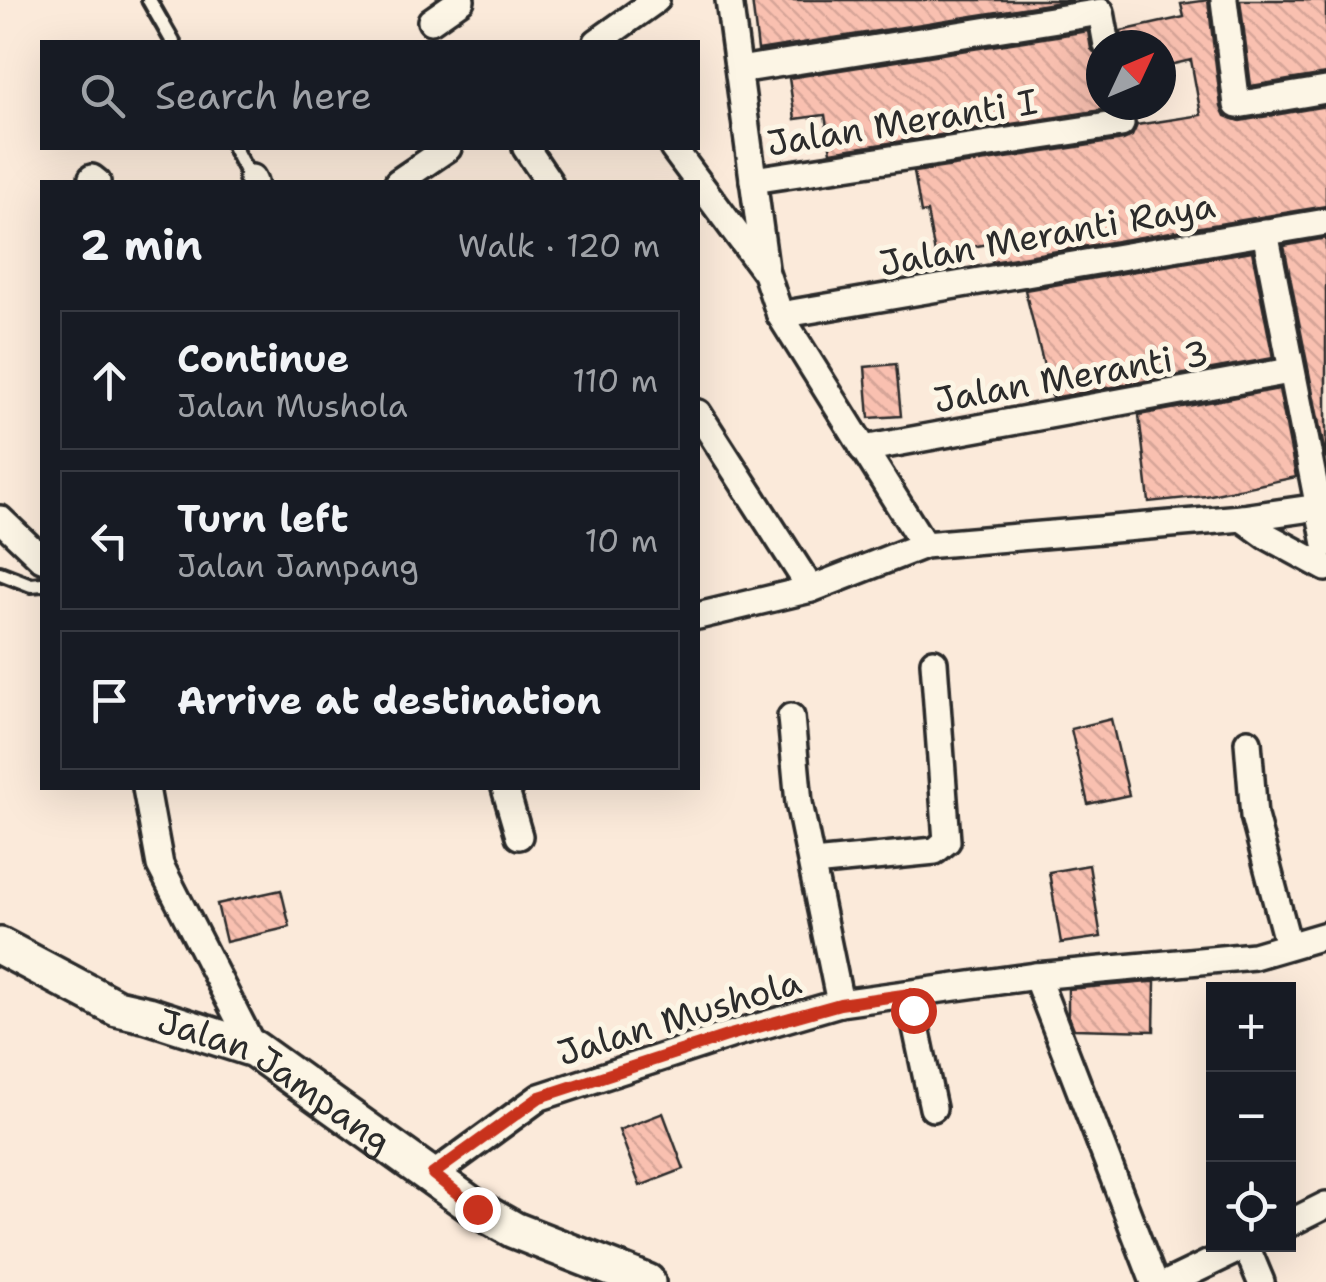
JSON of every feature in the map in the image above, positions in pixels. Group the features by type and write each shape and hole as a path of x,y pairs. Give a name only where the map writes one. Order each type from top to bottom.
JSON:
{"street":[{"path":"431,21 460,0"},
{"path":"600,40 656,0"},
{"path":"729,0 766,273 780,315 924,546"},
{"path":"1224,0 1237,105 1326,90"},
{"path":"738,70 1101,12 1104,30"},
{"name":"Jalan Meranti I","path":"753,180 1086,120"},
{"path":"401,180 445,150"},
{"path":"527,150 547,180"},
{"path":"674,150 697,180"},
{"path":"700,184 766,273"},
{"name":"Jalan Meranti Raya","path":"780,315 1326,222"},
{"path":"1265,232 1326,544"},
{"name":"Jalan Meranti 3","path":"863,449 1290,372"},
{"path":"700,416 811,589"},
{"path":"700,616 811,589 924,546 1242,518 1319,506"},
{"path":"1242,518 1326,568"},
{"path":"0,519 40,557"},
{"path":"812,863 935,850 947,841 934,662"},
{"path":"791,717 799,803 840,1004"},
{"path":"1248,742 1254,816 1288,946"},
{"path":"146,790 160,865 254,1049"},
{"path":"507,790 520,836"},
{"name":"Jalan Mushola","path":"433,1174 540,1097 840,1004 1036,976 1254,956 1326,936"},
{"name":"Jalan Jampang","path":"0,946 117,1008 148,1014 254,1049 477,1209 514,1230 647,1282"},
{"path":"1036,976 1154,1282"},
{"path":"910,994 934,1108"},
{"path":"1296,1220 1326,1205"},
{"path":"1170,1282 1232,1252"},
{"path":"1250,1252 1262,1282"}],"lane":[{"path":"149,0 172,40"},
{"path":"235,150 250,180"},
{"path":"0,573 31,585 40,584"}],"building":[{"path":"752,0 1073,0 758,50"},
{"path":"1208,0 1225,116 1240,121 1326,106 1326,206 992,262 988,244 935,254 927,212 921,213 914,172 1123,140 1132,136 1137,125 1201,115 1191,60 1176,64 1176,30 1126,30 1184,17 1181,4"},
{"path":"1240,0 1326,0 1326,74 1251,86"},
{"path":"1086,31 1086,112 831,152 825,115 795,119 789,78"},
{"path":"1326,238 1326,459 1284,246"},
{"path":"1252,251 1273,358 1052,398 1025,290"},
{"path":"896,364 901,416 869,418 865,367"},
{"path":"1279,389 1296,477 1206,496 1149,502 1139,415"},
{"path":"1111,719 1129,795 1088,804 1071,729"},
{"path":"1089,865 1101,937 1061,943 1049,872"},
{"path":"281,890 290,927 226,942 217,904"},
{"path":"1155,982 1154,1031 1074,1029 1068,1014 1068,989"},
{"path":"663,1113 684,1169 640,1186 619,1130"}],"route":[{"path":"477,1209 433,1174 540,1097 840,1004 910,994 913,1010"}]}
